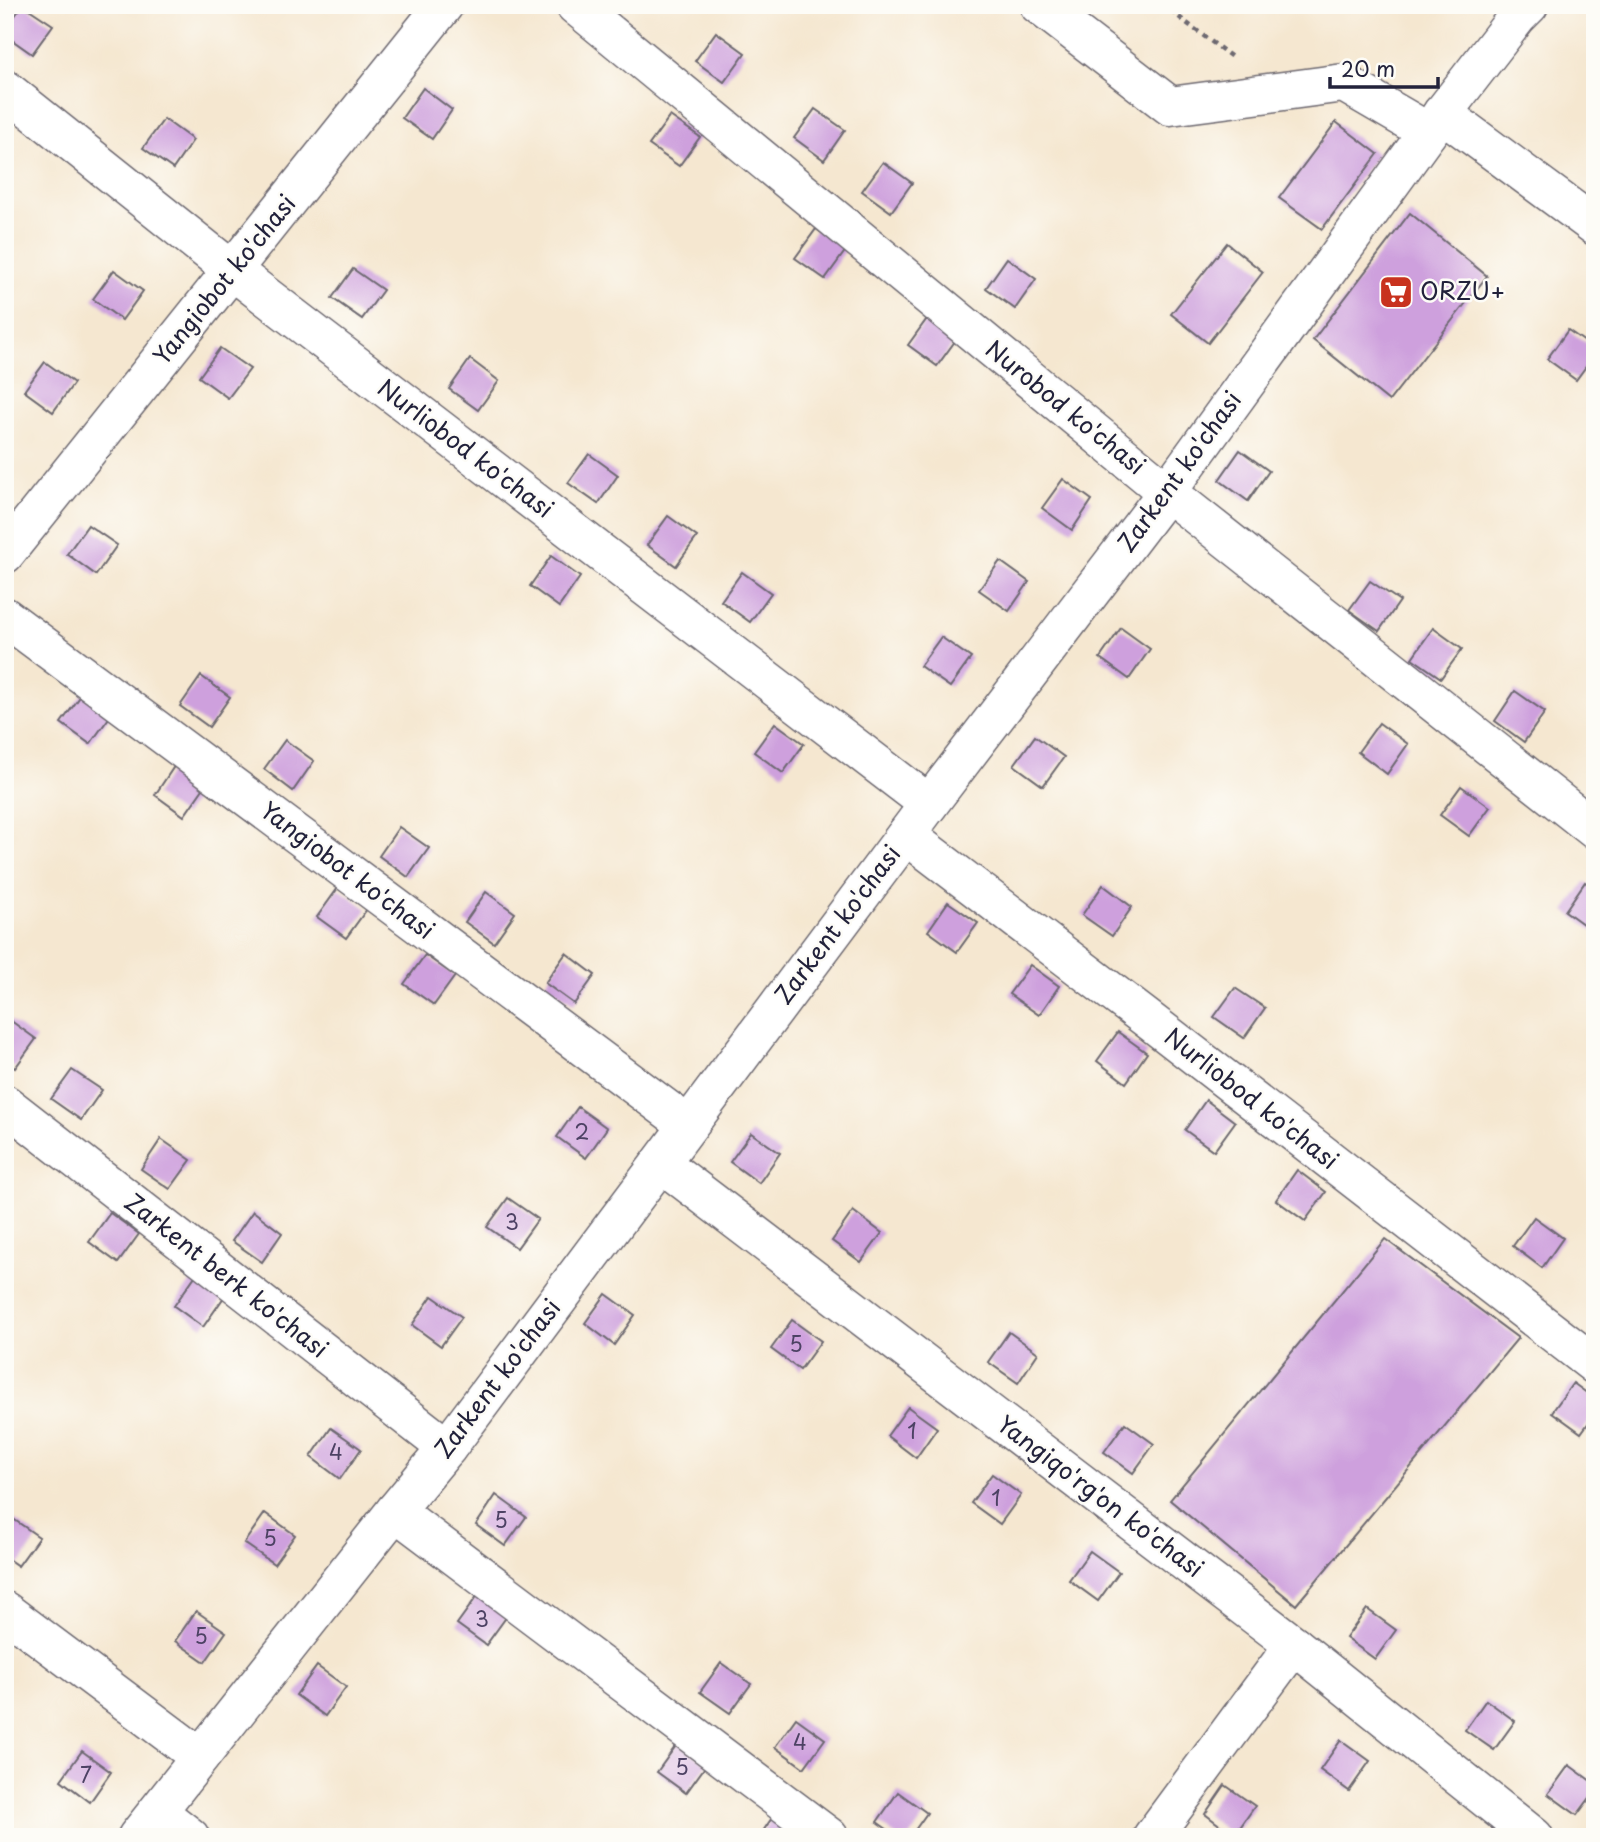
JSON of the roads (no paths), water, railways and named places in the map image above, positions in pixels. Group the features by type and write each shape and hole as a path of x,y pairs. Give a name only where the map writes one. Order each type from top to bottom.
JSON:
{"street":[{"name":"Yangiobot ko'chasi","path":"5,554 444,5"},
{"name":"Nurobod ko'chasi","path":"575,5 1167,492 1595,830"},
{"path":"1039,5 1170,106 1344,83 1435,122 1595,226"},
{"name":"Zarkent ko'chasi","path":"148,1824 447,1448 929,804 1167,492 1435,122 1529,5"},
{"name":"Nurliobod ko'chasi","path":"5,89 233,271 929,804"},
{"name":"Yangiobot ko'chasi","path":"5,617 688,1125"},
{"name":"Nurliobod ko'chasi","path":"906,835 1595,1365"},
{"name":"Zarkent berk ko'chasi","path":"5,1104 447,1448"},
{"name":"Yangiqo'rg'on ko'chasi","path":"662,1163 1294,1645 1534,1837"},
{"path":"395,1511 829,1837"},
{"path":"5,1611 200,1757"},
{"path":"1152,1837 1294,1645"},
{"path":"148,1824 190,1837"}],"place":[{"name":"ORZU+","path":"1396,292"}]}
